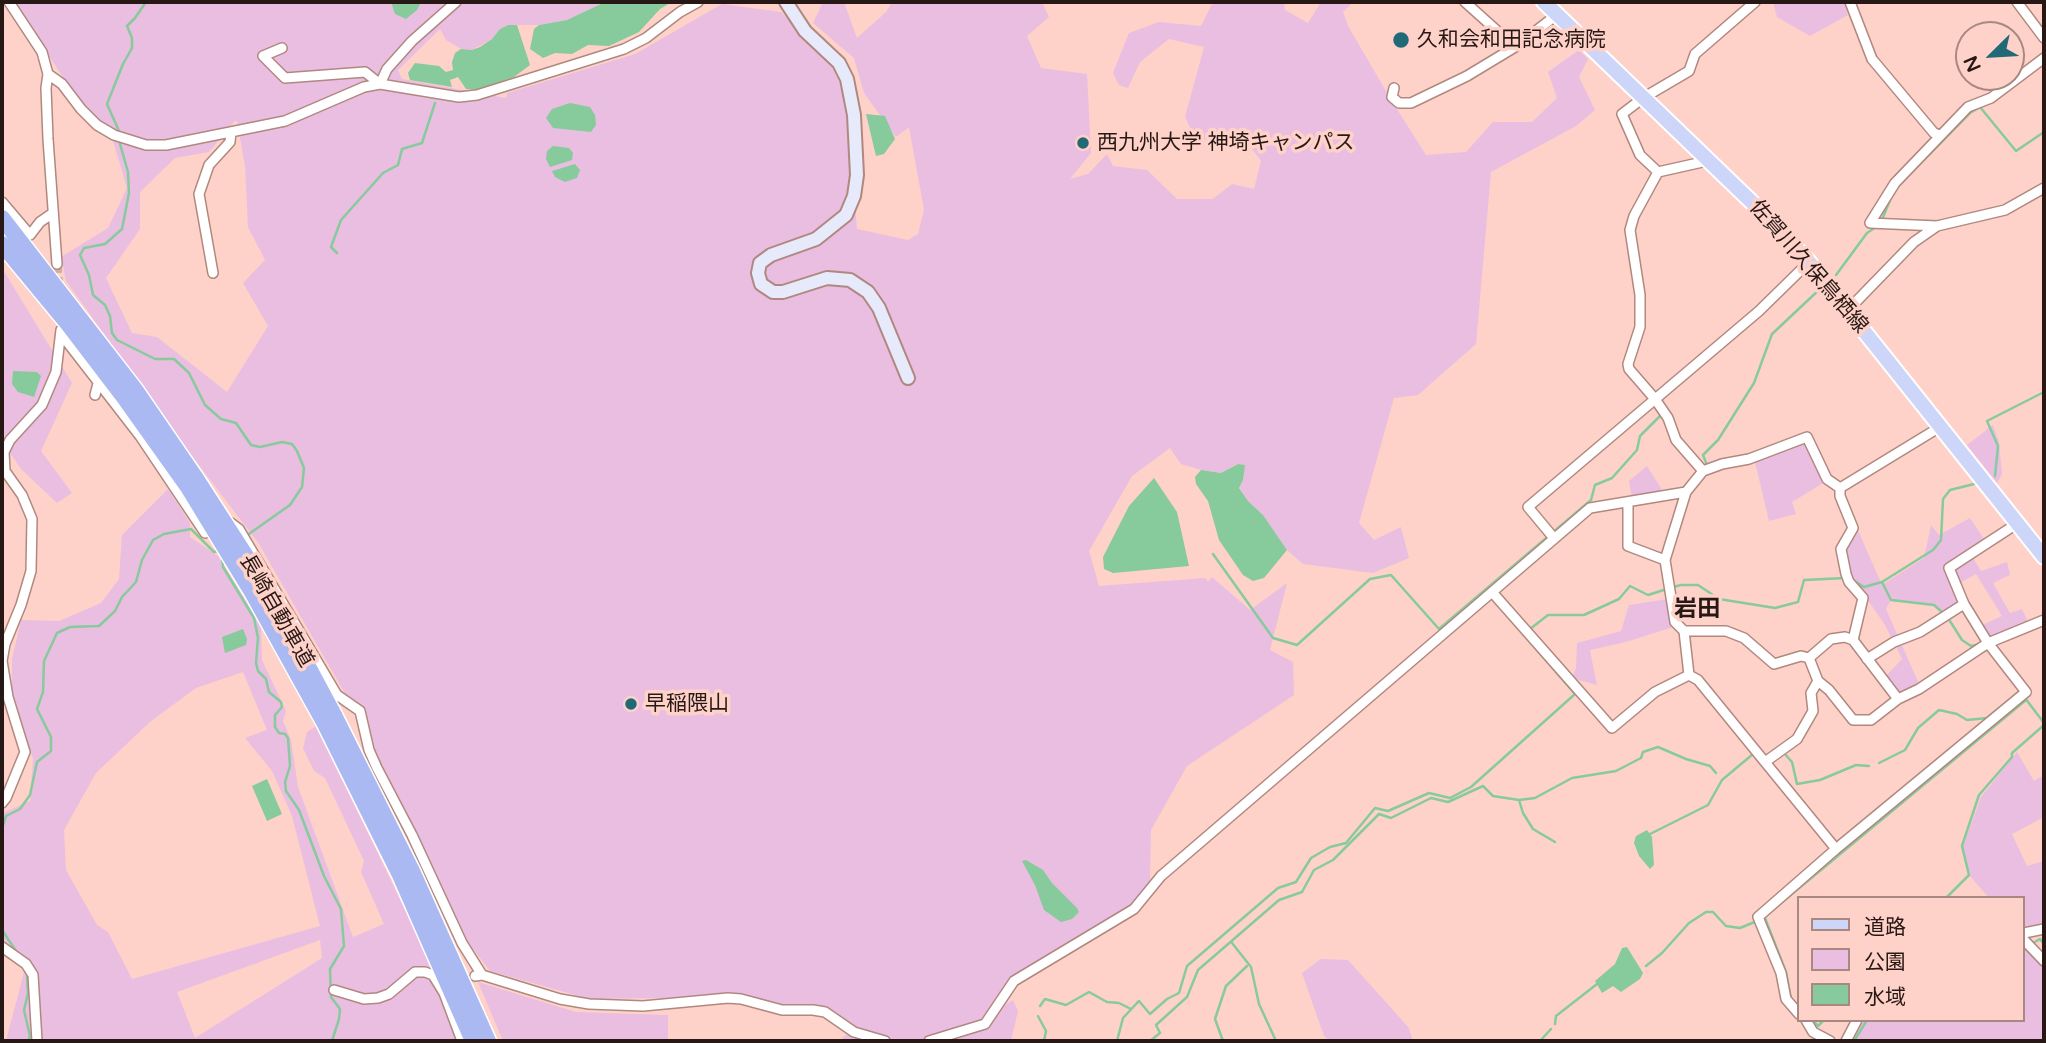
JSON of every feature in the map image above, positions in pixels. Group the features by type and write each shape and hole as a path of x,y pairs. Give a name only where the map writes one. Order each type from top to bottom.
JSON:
{"highway":[{"name":"長崎自動車道","path":"2,218 129,381 264,584 329,718 473,1041"},
{"name":"長崎自動車道","path":"2,244 126,400 188,487 329,718 412,871 488,1041"}],"main road":[{"name":"佐賀川久保鳥栖線","path":"1544,2 1762,212 1809,261 2044,557"}],"street":[{"path":"9,2 42,51 48,74 46,88 57,264"},
{"path":"380,84 387,69 412,41 456,2"},
{"path":"48,74 62,84 97,125 125,139 146,145 166,145 285,121 348,92 380,84 459,97 478,95 624,49 646,38 698,2"},
{"path":"786,2 805,31 839,63 847,79 854,115 857,175 854,195 845,215 816,239 771,255 760,263 758,273 761,284 772,292 783,292 827,278 850,280 868,292 878,308 908,378"},
{"path":"1465,2 1515,47"},
{"path":"1658,172 1640,155 1622,114 1643,98 1689,71 1695,54 1755,2"},
{"path":"1850,2 1871,59 1934,133 1940,135"},
{"path":"2017,2 2044,37"},
{"path":"1394,88 1392,97 1399,103 1411,103 1467,76 1515,47 1555,13"},
{"path":"282,48 262,56 285,78 365,72 380,84"},
{"path":"2044,58 1991,98 1968,107 1895,183 1870,223 1937,226 2005,210 2044,188"},
{"path":"214,273 199,194 209,165 230,142 231,133"},
{"path":"1701,469 1676,440 1668,418 1656,399 1629,369 1628,364 1640,327 1640,295 1630,230 1634,216 1658,172 1707,161"},
{"path":"2,202 30,235 40,222 53,213"},
{"path":"1848,310 1914,242 1937,226"},
{"path":"1551,534 1528,507 1759,311 1809,261"},
{"path":"2,803 24,752 8,697 2,661 5,644 31,571 32,519 22,495 5,471 4,452 10,440 42,405 56,372 61,329 140,436 205,533 231,523 239,529 337,695 359,711 369,750 377,768 479,975 560,999 589,1004 643,1006 728,998 782,1010 813,1010 825,1012 852,1037 885,1041"},
{"path":"95,395 99,380"},
{"path":"1840,488 1940,427"},
{"path":"1689,675 1684,631 1675,622 1665,560 1686,492 1701,469 1749,459 1807,437 1828,480 1840,488"},
{"path":"1840,488 1840,496 1853,528 1841,550 1847,578 1863,598 1853,640"},
{"path":"929,1041 985,1024 1014,981 1134,909 1161,876 1492,592 1551,534 1590,508 1686,492"},
{"path":"1628,503 1628,546 1665,560"},
{"path":"1798,1013 1786,999 1781,973 1759,920 1836,849 2023,694 1964,604 1949,568 2018,523"},
{"path":"1492,592 1612,728 1655,692 1689,675"},
{"path":"1867,659 1894,642 1920,632 1964,604"},
{"path":"1809,657 1818,681 1829,690 1853,720 1871,720 1898,699 1919,690 1990,646 2044,620"},
{"path":"1684,631 1726,631 1744,638 1774,664 1801,656 1809,657 1831,639 1845,637 1853,640 1898,699"},
{"path":"1689,675 1698,680 1836,849"},
{"path":"1765,762 1797,739 1813,711 1811,693 1818,681"},
{"path":"2025,933 2044,929"},
{"path":"2025,940 2044,961"},
{"path":"2,947 26,964 33,975 37,1041"},
{"path":"334,990 365,999 378,998 389,994 415,972 435,975 462,1041"},
{"path":"1807,1022 1813,1032 1830,1041"},
{"path":"1846,1041 1856,1022"}],"green space":[{"path":"14,2 605,2 567,20 539,25 508,25 500,29 492,39 472,50 461,49 446,40 440,29 398,70 402,79 506,98 507,93 635,54 722,4 781,12 829,61 846,95 857,229 908,240 918,234 924,210 909,127 896,137 864,93 854,58 813,23 823,2 844,2 857,38 886,12 892,2 1042,2 1049,17 1027,36 1041,68 1087,74 1091,153 1070,179 1088,174 1107,154 1113,166 1147,170 1177,199 1213,199 1232,184 1254,189 1261,161 1240,133 1212,143 1193,134 1185,117 1204,47 1169,39 1140,62 1128,88 1119,85 1113,73 1129,33 1159,22 1201,26 1213,2 1284,2 1285,10 1308,23 1321,2 1353,2 1343,12 1348,26 1426,155 1466,152 1493,122 1532,122 1557,98 1548,72 1579,50 1588,59 1579,77 1595,110 1576,126 1491,172 1476,344 1418,395 1394,398 1359,523 1374,540 1401,527 1409,558 1373,573 1303,564 1287,550 1263,515 1248,501 1239,487 1243,480 1244,465 1237,464 1221,473 1201,470 1181,464 1170,448 1132,476 1089,551 1099,586 1205,578 1208,582 1212,577 1250,610 1287,583 1270,650 1293,662 1294,695 1187,766 1151,830 1150,881 1131,906 1015,975 983,1018 1013,1000 1018,1011 1011,1041 842,1041 843,1037 857,1028 819,1006 781,1006 733,992 665,998 589,999 490,971 466,940 343,690 259,544 66,281 61,257 108,228 127,188 109,127 81,105","holes":["237,121 245,166 248,227 265,260 243,283 268,326 227,392 157,337 132,333 106,278 140,229 140,192 175,158 209,152"]},
{"path":"1773,2 1844,2 1848,15 1810,36 1777,17"},
{"path":"2,268 72,383 41,451 72,493 57,503 21,469 2,441"},
{"path":"1993,425 1999,442 2002,474 1997,483 1967,445"},
{"path":"1806,441 1825,482 1792,502 1796,514 1769,521 1755,462"},
{"path":"1647,466 1664,493 1632,500 1629,481"},
{"path":"168,489 190,523 190,537 218,556 261,625 262,660 286,711 283,721 291,740 298,787 353,937 384,924 361,872 364,861 325,778 314,771 303,748 307,732 316,726 428,957 458,1041 6,1041 24,972 2,937 2,819 3,813 30,801 33,759 12,690 12,659 21,620 59,621 101,603 119,579 122,535","holes":["243,672 267,730 245,738 272,771 292,816 320,926 132,979 108,932 97,925 66,870 64,830 96,773 151,721 196,688","320,940 322,958 195,1038 177,992"]},
{"path":"1970,518 1986,542 1970,553 1981,571 2007,562 2010,575 1993,583 2010,613 2022,609 2029,624 1989,641 1980,626 2002,616 1976,574 1956,585 1964,604 1947,615 1934,605 1891,600 1886,609 1919,684 1901,694 1885,677 1902,659 1885,625 1851,582 1845,549 1857,528 1882,585 1924,558 1931,525 1939,535"},
{"path":"1668,599 1673,627 1590,650 1597,685 1572,678 1576,668 1577,643 1621,631 1629,605"},
{"path":"2017,752 2034,781 2044,775 2044,817 2012,834 2027,866 2044,861 2044,926 2025,930 2025,896 1987,896 1970,876 1963,847 1981,797"},
{"path":"2025,946 2044,966 2044,1041 1850,1041 1859,1022 2025,1022"},
{"path":"1321,959 1348,960 1409,1028 1413,1041 1330,1041 1324,1036 1302,973"},
{"path":"478,982 576,1012 668,1015 668,1041 503,1041"}],"water":[{"path":"391,2 421,2 417,10 406,19 395,14"},
{"path":"605,2 677,2 660,9 639,32 609,46 588,45 572,54 555,53 543,58 530,49 534,29 539,25 567,20"},
{"path":"508,25 517,25 530,65 514,77 480,90 466,89 458,77 450,80 452,87 410,80 408,73 415,63 439,66 446,72 453,70 455,53 461,49 472,50 480,47"},
{"path":"570,103 590,107 595,115 596,125 591,132 553,128 546,118 552,109"},
{"path":"866,114 885,116 895,139 884,154 876,156"},
{"path":"553,146 569,148 573,153 572,160 550,167 546,159 547,151"},
{"path":"575,164 580,170 577,178 565,182 555,177 552,171"},
{"path":"13,371 37,372 41,376 34,397 18,392 12,384"},
{"path":"1238,464 1245,465 1239,488 1263,515 1287,550 1264,578 1253,581 1243,575 1219,540 1208,501 1196,484 1195,477 1201,470 1221,473"},
{"path":"1154,478 1177,512 1189,566 1113,573 1104,569 1103,557 1129,506"},
{"path":"243,629 246,645 225,653 222,637"},
{"path":"267,779 282,814 267,821 252,786"},
{"path":"1647,830 1652,837 1654,865 1650,869 1639,856 1634,843 1636,836"},
{"path":"1026,860 1043,870 1077,908 1079,912 1072,919 1061,922 1044,910 1022,861"},
{"path":"1627,947 1643,973 1640,979 1621,992 1613,986 1602,993 1595,981 1615,964 1622,948"}],"waterway":[{"path":"146,2 127,26 132,38 132,48 107,104 119,131 128,172 129,193 122,229 105,244 84,248 80,255 89,275 93,295 105,305 110,316 112,333 117,340 155,359 174,359 189,373 205,405 221,419 236,423 251,445 260,447 282,442 292,444 297,451 304,468 302,487 290,505 246,536"},
{"path":"337,253 331,247 341,220 383,173 398,165 402,149 422,143 435,103"},
{"path":"1897,187 1970,113 1980,107 2016,151 2044,132"},
{"path":"1881,222 1893,193"},
{"path":"1836,275 1867,233 1876,227"},
{"path":"1707,465 1703,455 1718,440 1754,383 1772,334 1821,288"},
{"path":"1995,476 1998,446 1987,421 2044,392"},
{"path":"1213,554 1273,638 1297,645 1370,579 1391,575 1439,629 1591,500 1595,485 1612,478 1637,450 1640,436 1662,414"},
{"path":"1853,580 1864,587 1882,582 1933,550 1941,540 1943,499 1950,490 1974,484"},
{"path":"2,829 6,816 20,809 30,795 37,762 51,751 51,737 37,709 43,692 44,661 57,633 70,627 99,626 115,611 122,597 136,582 142,560 153,540 164,534 191,529 214,552 219,551"},
{"path":"222,557 223,567 254,618 258,638 258,671 266,679 269,692 281,702 282,707 275,715 275,727 288,738 290,766 285,782 286,791 299,810 324,876 341,909 344,946 330,969 331,997 340,1009 332,1041"},
{"path":"1673,587 1698,585 1719,599 1775,608 1798,602 1804,580 1846,578"},
{"path":"1882,582 1891,600 1934,605 1944,614"},
{"path":"1530,629 1548,615 1584,615 1619,599 1630,586 1648,595 1667,589"},
{"path":"1948,618 1962,640 1971,646 1980,644"},
{"path":"1117,1041 1123,1018 1139,1001 1150,1014 1167,999 1179,993 1187,966 1278,888 1296,882 1311,858 1330,847 1346,843 1375,808 1388,811 1429,793 1450,798 1471,787 1575,694 1524,633"},
{"path":"1879,763 1905,750 1918,728 1939,710 1957,714 1967,720 1987,718 2020,691"},
{"path":"2025,698 2044,723"},
{"path":"1763,918 2026,700"},
{"path":"1948,896 1969,875 1962,846 1979,795 2012,757 2012,753 2044,725"},
{"path":"1150,1041 1160,1033 1156,1025 1187,997 1198,970 1279,900 1302,892 1314,870 1333,860 1379,814 1391,818 1431,798 1448,802 1483,786 1493,796 1519,800 1535,798 1572,778 1616,771 1641,758 1643,752 1658,747 1710,766 1716,773"},
{"path":"1784,753 1792,762 1797,784 1820,780 1856,765 1869,766"},
{"path":"1650,834 1708,805 1722,780 1753,754 1765,769"},
{"path":"1519,800 1533,829 1555,842"},
{"path":"1646,966 1662,953 1689,923 1706,912 1713,912 1726,926 1740,928 1757,921"},
{"path":"1765,918 1786,972 1791,999 1798,1006"},
{"path":"2,930 18,954"},
{"path":"2033,943 2040,939 2044,944"},
{"path":"1232,943 1251,967 1259,1004 1276,1041"},
{"path":"1223,1041 1215,1019 1226,986 1247,966"},
{"path":"27,973 28,993 24,1010 30,1036 28,1041"},
{"path":"1555,1024 1556,1016 1597,984"},
{"path":"1040,1006 1045,999 1066,1005 1089,992 1107,1002 1119,1003 1131,1009"},
{"path":"1038,1016 1046,1031 1044,1041"},
{"path":"1815,1022 1818,1026 1822,1022"},
{"path":"1854,1041 1866,1022"},
{"path":"1540,1041 1551,1029"},
{"path":"1812,1041 1817,1041"}],"tunnel":[{"path":"57,264 59,290"}],"place":[{"name":"久和会和田記念病院","path":"1401,40"},
{"name":"西九州大学 神埼キャンパス","path":"1083,143"},
{"name":"早稲隈山","path":"631,704"}],"district":[{"name":"岩田","path":"1697,610"}]}
